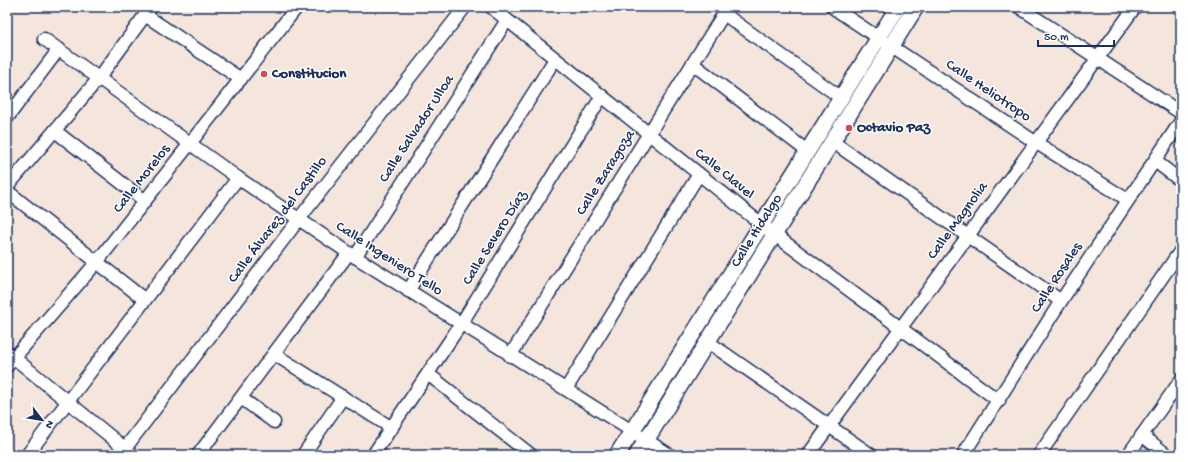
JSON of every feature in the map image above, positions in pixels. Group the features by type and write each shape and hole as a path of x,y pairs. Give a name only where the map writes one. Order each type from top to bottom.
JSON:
{"street":[{"name":"Calle Morelos","path":"9,358 97,262 297,7"},
{"name":"Calle Álvarez del Castillo","path":"126,453 298,219 465,7"},
{"name":"Calle Clavel","path":"491,7 775,235 899,329 998,401"},
{"name":"Calle Heliotropo","path":"832,7 1035,142 1128,200"},
{"name":"Calle Hidalgo","path":"617,455 840,97 898,7"},
{"name":"Calle Hidalgo","path":"637,455 916,7"},
{"path":"1019,7 1097,59 1181,112"},
{"name":"Calle Magnolia","path":"808,455 1135,7"},
{"path":"7,187 99,78 148,11 241,79"},
{"path":"726,11 840,97"},
{"name":"Calle Zaragoza","path":"510,356 726,11"},
{"name":"Calle Salvador Ulloa","path":"198,455 274,354 352,255 507,20"},
{"name":"Calle Ingeniero Tello","path":"44,39 238,178 352,255 510,356 566,389 670,455"},
{"path":"7,118 58,49"},
{"path":"408,290 555,59"},
{"path":"693,64 807,151"},
{"name":"Calle Severo Díaz","path":"373,455 461,324 602,96"},
{"name":"Calle Rosales","path":"963,455 1061,301 1128,200 1156,161 1181,121"},
{"path":"55,131 145,201"},
{"path":"833,142 966,237 1061,301"},
{"path":"1156,161 1181,181"},
{"path":"566,389 699,174"},
{"path":"28,455 238,178"},
{"path":"7,191 145,300"},
{"path":"1039,455 1181,250"},
{"path":"708,342 871,455"},
{"path":"274,354 392,428"},
{"path":"9,358 68,402 126,453"},
{"path":"428,374 531,455"},
{"path":"1128,455 1181,380"},
{"path":"303,455 343,397"},
{"path":"241,398 274,422"},
{"path":"1142,435 1167,455"}],"place":[{"name":"Constitucion","path":"264,74"},
{"name":"Octavio Paz","path":"849,128"}]}
